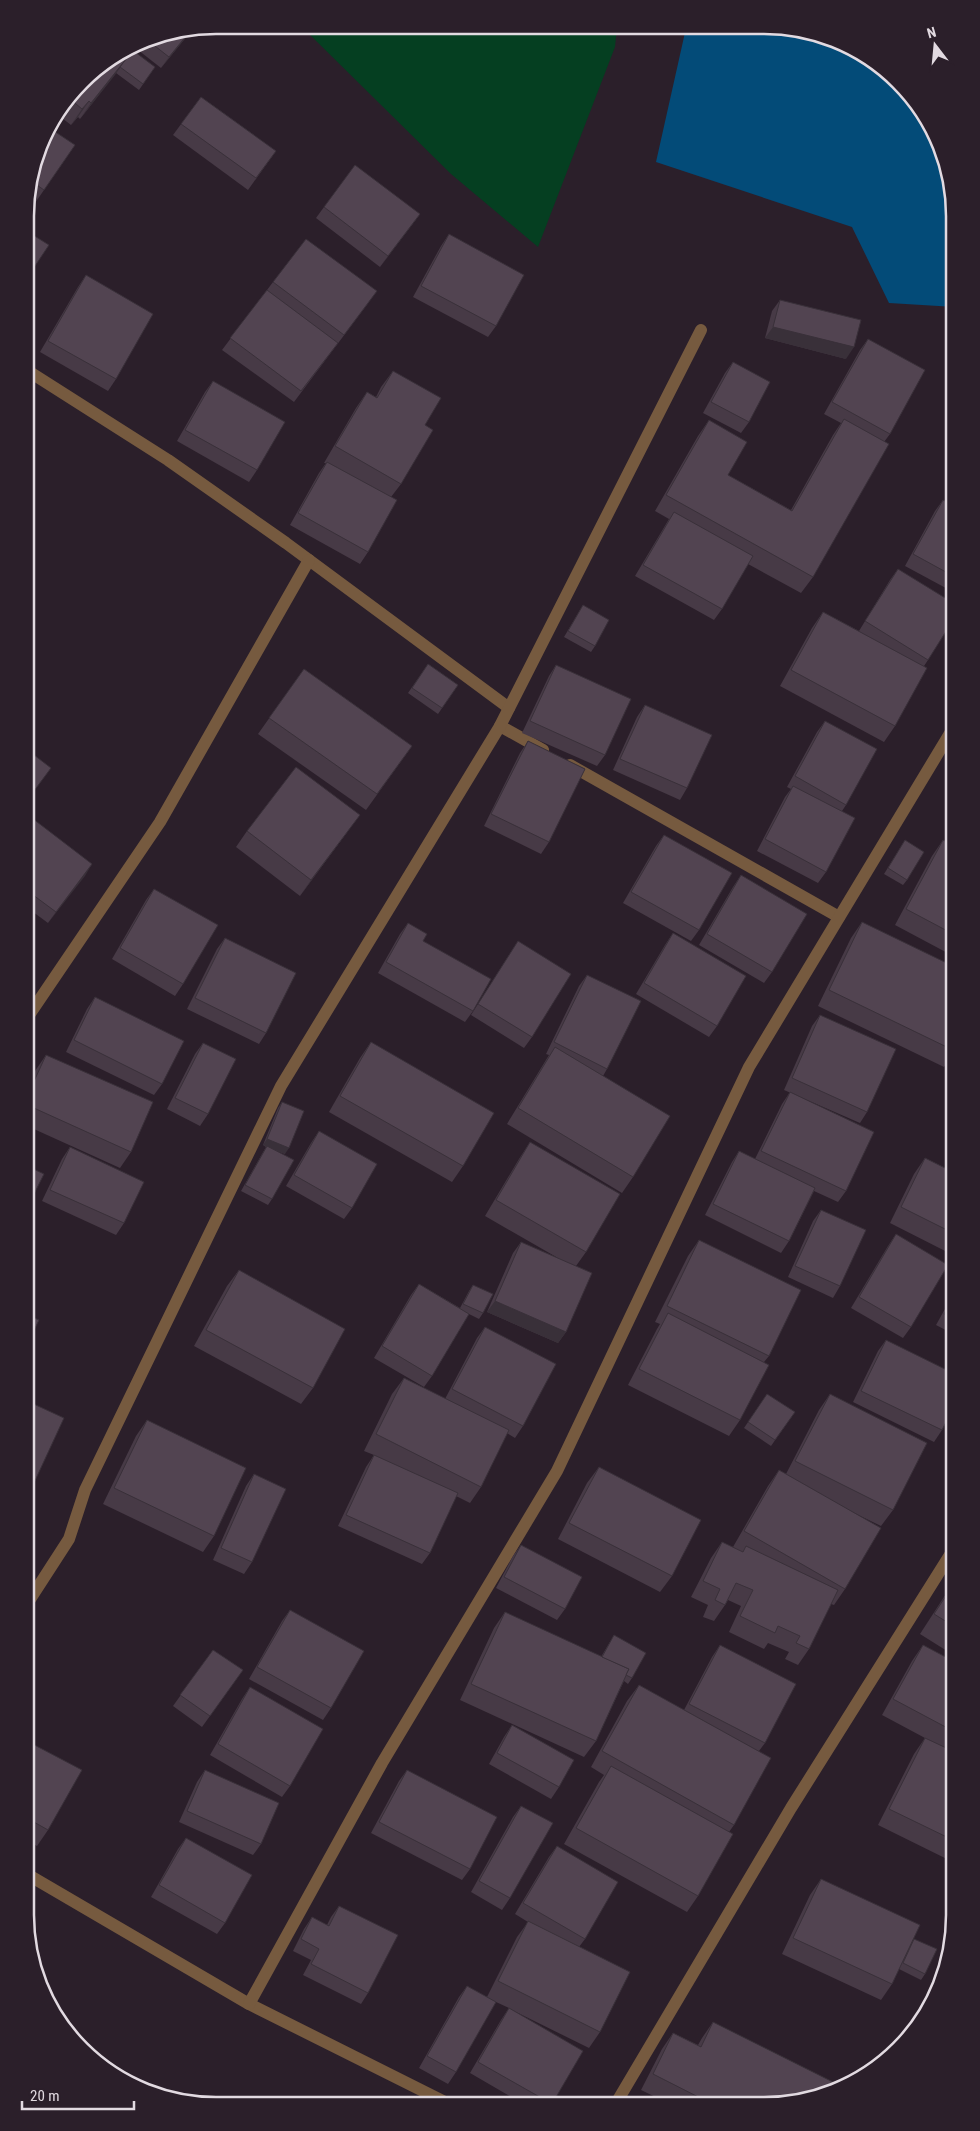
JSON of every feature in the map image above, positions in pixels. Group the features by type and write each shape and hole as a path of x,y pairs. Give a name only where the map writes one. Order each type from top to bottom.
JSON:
{"street":[{"path":"34,1593 69,1538 85,1490 282,1086 500,726 701,330"},
{"path":"34,375 168,460 309,560 509,708"},
{"path":"34,1008 160,822 309,560"},
{"path":"500,726 840,917"},
{"path":"249,2004 382,1763 557,1471 749,1068 946,740"},
{"path":"620,2097 791,1808 946,1561"},
{"path":"34,1878 249,2004 435,2097"}],"green space":[{"path":"309,34 616,34 615,47 538,247 451,174"}],"water":[{"path":"685,34 788,35 822,43 855,58 875,71 909,105 922,125 937,158 946,204 946,306 889,303 852,227 656,162"}],"building":[{"path":"186,36 169,57 154,45"},
{"path":"136,53 155,67 143,84 120,67 126,59"},
{"path":"126,59 91,103 89,101 82,109 74,102 105,71"},
{"path":"201,97 276,151 256,178 181,124"},
{"path":"55,132 75,145 44,190 36,185 37,181 43,158"},
{"path":"355,165 420,214 388,256 324,207"},
{"path":"449,234 524,275 496,326 421,286"},
{"path":"34,236 49,245 34,268"},
{"path":"306,239 377,291 344,335 273,282"},
{"path":"86,275 153,314 116,379 48,341"},
{"path":"267,290 338,343 301,391 230,338"},
{"path":"780,300 861,320 854,347 773,327"},
{"path":"868,339 925,370 890,434 832,402"},
{"path":"733,362 770,382 749,422 711,402"},
{"path":"393,371 441,398 425,425 433,430 401,484 335,446 367,392 377,398"},
{"path":"213,381 285,422 257,470 185,430"},
{"path":"844,419 889,444 813,577 666,495 709,420 747,442 728,475 792,511"},
{"path":"327,462 397,500 368,552 298,513"},
{"path":"943,500 946,502 946,572 913,554"},
{"path":"674,512 753,556 722,609 643,565"},
{"path":"898,569 946,598 946,631 928,660 865,621"},
{"path":"583,605 609,620 595,646 568,631"},
{"path":"823,612 927,668 895,726 791,670"},
{"path":"428,664 458,685 442,708 412,688"},
{"path":"556,665 631,699 605,755 530,721"},
{"path":"304,669 412,746 377,794 269,718"},
{"path":"645,705 712,735 687,788 620,759"},
{"path":"825,721 877,749 846,805 795,776"},
{"path":"528,741 585,769 549,842 491,814"},
{"path":"34,755 51,768 34,791"},
{"path":"296,767 360,815 311,880 247,831"},
{"path":"793,786 855,818 826,872 765,839"},
{"path":"34,820 92,864 56,912 34,896"},
{"path":"664,835 732,873 699,930 631,892"},
{"path":"905,840 924,852 907,880 888,868"},
{"path":"943,840 946,842 946,930 906,909"},
{"path":"741,875 807,914 772,972 707,934"},
{"path":"154,889 218,925 183,984 120,948"},
{"path":"862,922 946,963 946,1047 829,990"},
{"path":"408,923 427,934 423,941 491,979 473,1011 386,962"},
{"path":"673,933 746,976 717,1026 644,983"},
{"path":"225,938 296,973 266,1033 195,998"},
{"path":"518,941 571,974 532,1037 478,1004"},
{"path":"587,975 641,1001 607,1069 554,1042"},
{"path":"95,997 184,1041 162,1084 74,1040"},
{"path":"820,1015 896,1049 867,1112 792,1078"},
{"path":"371,1042 494,1113 463,1166 340,1096"},
{"path":"203,1043 236,1059 208,1114 175,1098"},
{"path":"555,1047 670,1116 633,1177 518,1108"},
{"path":"46,1055 153,1102 131,1152 34,1108 34,1081"},
{"path":"790,1092 874,1132 846,1191 761,1151"},
{"path":"282,1102 304,1111 289,1148 267,1139"},
{"path":"319,1131 377,1164 352,1208 294,1175"},
{"path":"530,1142 620,1194 586,1252 496,1200"},
{"path":"267,1146 294,1160 272,1199 245,1185"},
{"path":"70,1147 144,1182 124,1223 50,1190"},
{"path":"739,1151 815,1188 789,1241 713,1204"},
{"path":"925,1158 946,1168 946,1230 901,1207"},
{"path":"34,1169 44,1174 34,1194"},
{"path":"821,1210 866,1230 840,1286 795,1266"},
{"path":"896,1234 946,1264 946,1268 911,1327 859,1297"},
{"path":"699,1240 801,1290 769,1356 667,1306"},
{"path":"521,1242 592,1273 566,1332 495,1301"},
{"path":"239,1270 345,1329 313,1388 206,1330"},
{"path":"419,1284 469,1314 432,1376 382,1346"},
{"path":"473,1285 493,1294 483,1313 463,1304"},
{"path":"668,1313 769,1365 740,1420 639,1369"},
{"path":"34,1318 39,1320 34,1330"},
{"path":"485,1327 556,1364 523,1426 452,1389"},
{"path":"886,1340 946,1370 946,1422 942,1430 861,1391"},
{"path":"404,1378 509,1430 481,1487 376,1434"},
{"path":"767,1394 795,1412 775,1440 748,1422"},
{"path":"830,1394 927,1443 893,1510 795,1461"},
{"path":"34,1404 64,1418 34,1483"},
{"path":"147,1420 246,1468 214,1536 114,1488"},
{"path":"374,1455 458,1493 430,1553 346,1515"},
{"path":"599,1467 701,1520 672,1576 569,1523"},
{"path":"779,1470 881,1528 845,1589 744,1531"},
{"path":"254,1474 286,1489 252,1562 221,1548"},
{"path":"722,1542 743,1552 746,1546 838,1590 809,1649 796,1643 800,1636 778,1626 775,1633 740,1616 753,1590 736,1583 725,1605 715,1600 720,1589 703,1581"},
{"path":"521,1545 582,1577 565,1609 504,1577"},
{"path":"946,1596 946,1621 934,1614"},
{"path":"290,1610 364,1651 331,1708 257,1667"},
{"path":"505,1612 629,1669 596,1741 471,1684"},
{"path":"614,1635 646,1653 632,1678 626,1675 629,1669 602,1657"},
{"path":"720,1645 796,1684 765,1743 689,1704"},
{"path":"923,1645 946,1657 946,1727 893,1699"},
{"path":"213,1650 243,1670 210,1716 180,1695"},
{"path":"639,1685 771,1758 734,1825 602,1751"},
{"path":"250,1687 323,1729 290,1786 218,1744"},
{"path":"512,1725 574,1760 559,1787 497,1753"},
{"path":"925,1738 946,1748 946,1837 889,1809"},
{"path":"34,1745 82,1770 48,1830 34,1822"},
{"path":"611,1766 733,1834 698,1896 576,1828"},
{"path":"205,1770 279,1803 261,1844 187,1811"},
{"path":"407,1770 497,1817 470,1869 379,1822"},
{"path":"521,1806 553,1823 510,1898 479,1881"},
{"path":"186,1838 252,1875 225,1923 159,1885"},
{"path":"557,1846 618,1882 585,1939 523,1903"},
{"path":"821,1879 920,1925 892,1984 793,1938"},
{"path":"339,1906 398,1935 368,1993 311,1964 319,1949 301,1939 312,1917 329,1926"},
{"path":"528,1921 630,1972 600,2032 498,1981"},
{"path":"914,1939 937,1949 925,1974 903,1963"},
{"path":"467,1986 496,2002 456,2072 427,2056"},
{"path":"509,2008 583,2051 556,2097 540,2097 478,2062"},
{"path":"713,2022 834,2083 822,2088 788,2096 698,2097 653,2074 673,2033 701,2047"}]}
